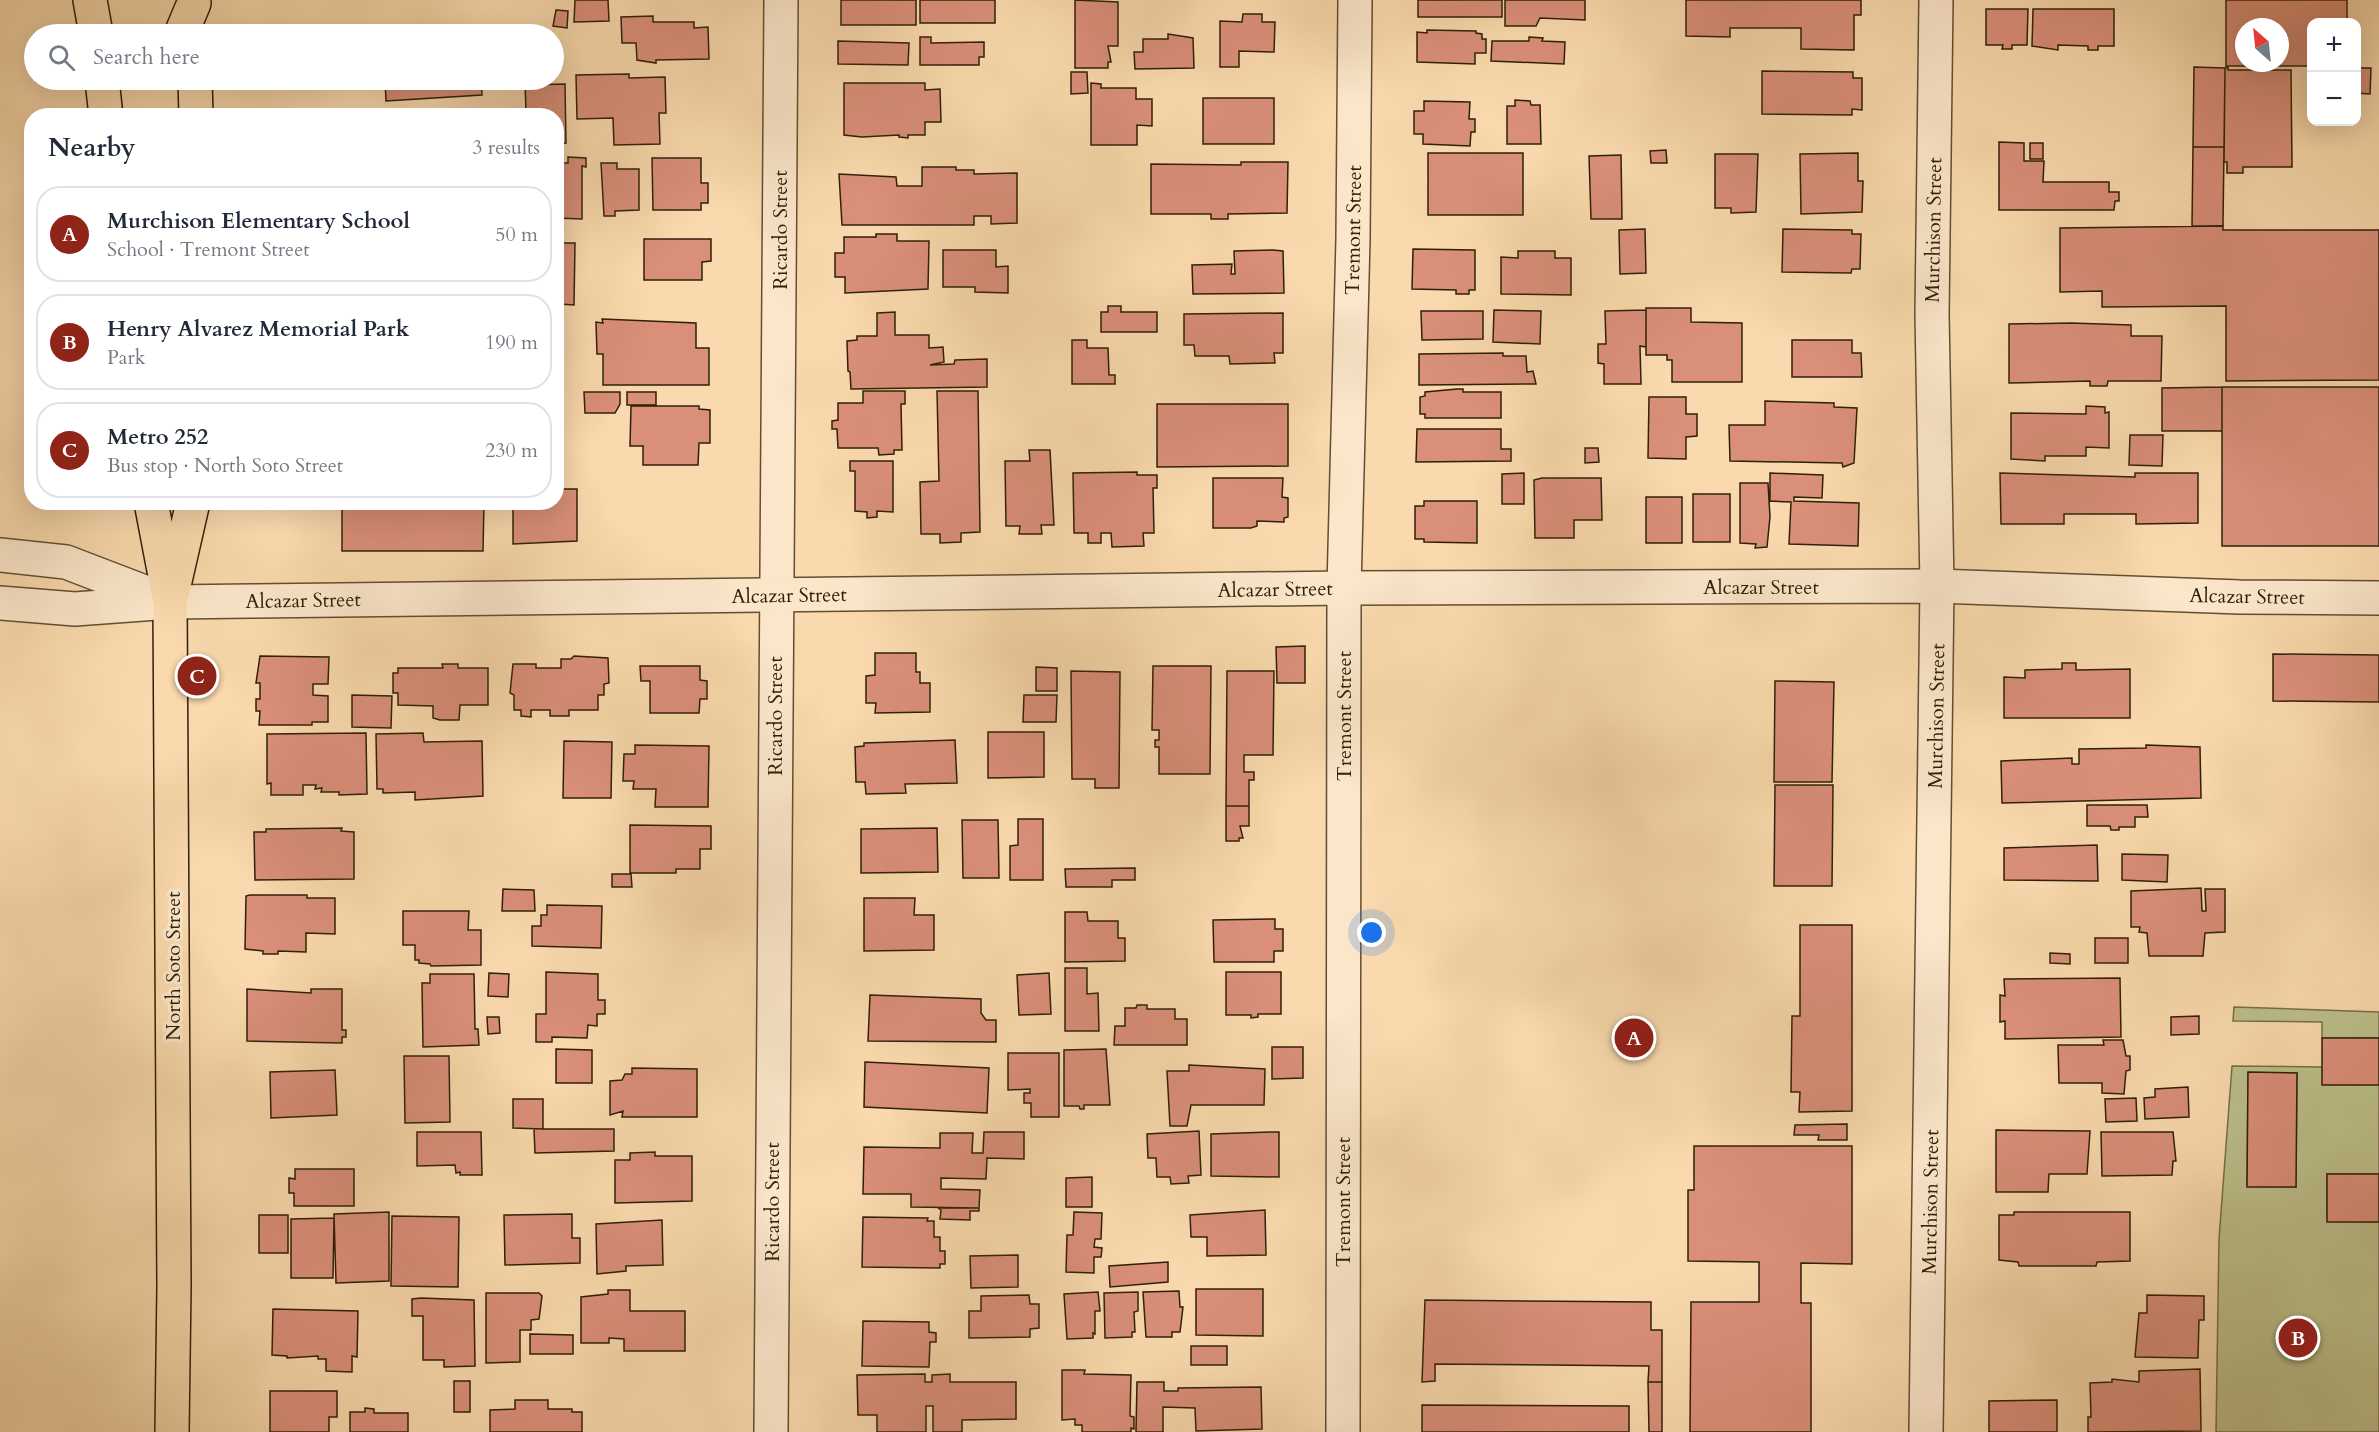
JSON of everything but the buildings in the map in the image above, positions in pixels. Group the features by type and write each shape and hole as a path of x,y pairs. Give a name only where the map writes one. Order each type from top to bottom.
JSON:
{"main road":[{"path":"90,0 94,24"},
{"path":"103,90 105,108"},
{"path":"195,90 196,108"},
{"name":"North Soto Street","path":"153,510 170,602 174,1251 172,1432"},
{"path":"170,602 192,510"}],"street":[{"name":"Ricardo Street","path":"771,1432 782,0"},
{"name":"Tremont Street","path":"1343,1432 1344,588 1353,239 1355,0"},
{"name":"Murchison Street","path":"1926,1432 1937,586 1932,314 1936,0"},
{"name":"Alcazar Street","path":"0,555 66,562 170,602"},
{"name":"Alcazar Street","path":"0,603 75,609 170,602 1344,588 1937,586 2229,596 2379,598"}],"green space":[{"path":"2234,1007 2379,1012 2379,1038 2322,1038 2322,1022 2233,1021"},
{"path":"2232,1066 2323,1067 2379,1085 2379,1174 2327,1174 2327,1221 2379,1222 2379,1432 2216,1432 2219,1239","holes":["2248,1073 2297,1073 2296,1187 2247,1186"]}],"place":[{"name":"Metro 252","path":"197,676"},
{"name":"Murchison Elementary School","path":"1634,1038"},
{"name":"Henry Alvarez Memorial Park","path":"2298,1338"}]}
